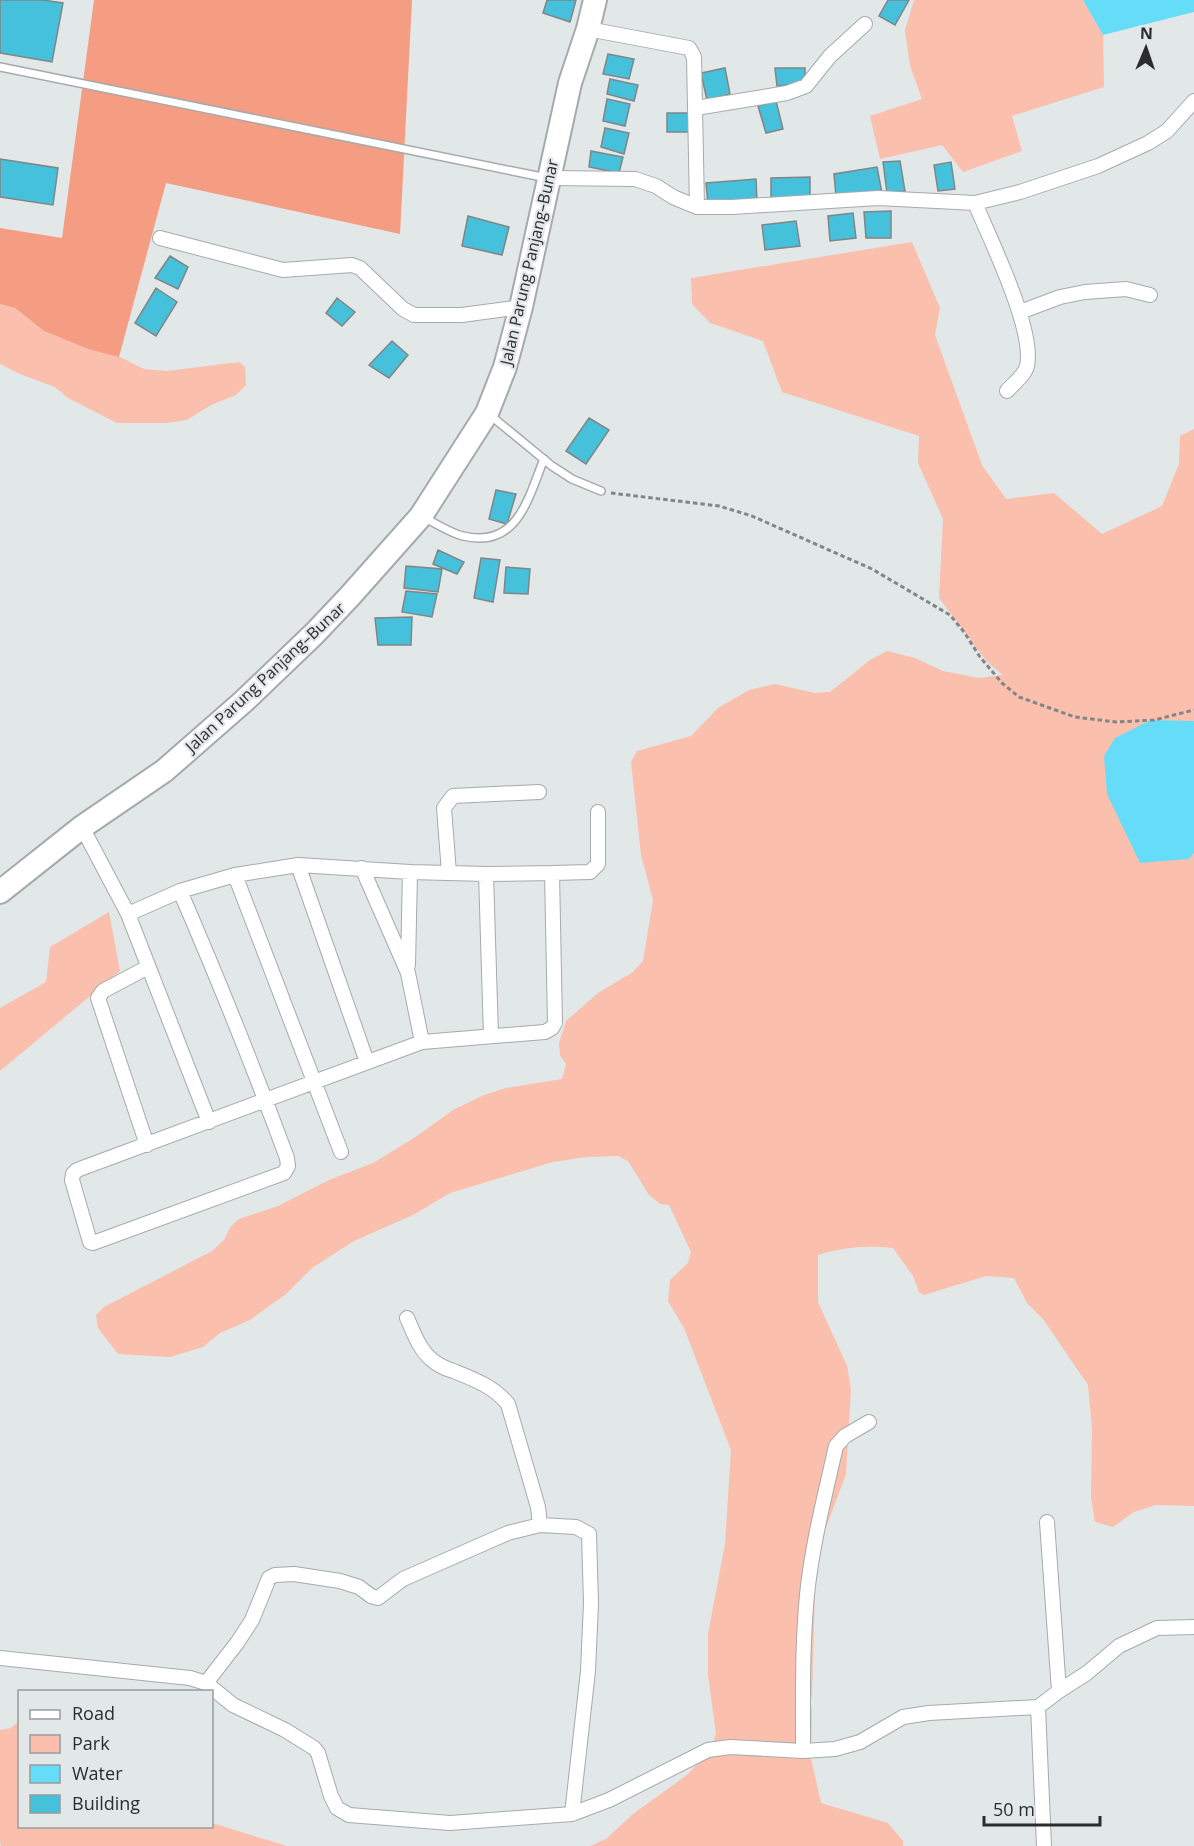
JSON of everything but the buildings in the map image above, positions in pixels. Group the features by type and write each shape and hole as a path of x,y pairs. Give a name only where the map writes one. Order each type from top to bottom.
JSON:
{"main road":[{"name":"Jalan Parung Panjang–Bunar","path":"0,892 82,827 164,771 244,701 351,596 421,516 487,413 505,367 521,307 570,83 595,0"}],"street":[{"path":"696,108 787,93 806,86 830,56 865,24"},
{"path":"588,29 689,48 694,57 697,207"},
{"path":"550,178 635,180 656,186 673,197 697,207 878,198 975,203 1020,192 1098,166 1148,143 1167,132 1194,101"},
{"path":"975,203 1020,312 1026,337 1027,365 1024,372 1007,391"},
{"path":"160,238 283,270 352,265 360,268 403,309 414,315 462,315 521,307"},
{"path":"1020,312 1060,297 1085,292 1126,289 1150,295"},
{"path":"449,873 444,807 453,796 539,792"},
{"path":"128,914 180,891 235,875 298,865 486,874 590,872 598,864 598,812"},
{"path":"82,827 128,914 209,1122"},
{"path":"298,865 367,1062"},
{"path":"362,868 408,973 422,1042"},
{"path":"408,973 410,872"},
{"path":"180,891 266,1101 288,1166 284,1173 96,1243 90,1242 72,1180 76,1170 266,1101 422,1042 544,1032 552,1028 555,1023 552,873"},
{"path":"486,874 490,1036"},
{"path":"235,875 341,1152"},
{"path":"147,1145 98,999 103,991 148,967"},
{"path":"407,1318 431,1360 440,1366 484,1383 501,1395 508,1404 538,1508 540,1525"},
{"path":"803,1751 804,1632 807,1592 815,1542 836,1446 845,1436 869,1422"},
{"path":"1047,1522 1059,1691"},
{"path":"206,1683 252,1620 269,1578 276,1575 294,1574 340,1581 359,1587 378,1598 404,1579 508,1533 540,1525 576,1527 589,1534 591,1603 588,1671 572,1814"},
{"path":"0,1658 190,1678 206,1683 233,1705 285,1730 314,1748 318,1753 337,1808 349,1815 450,1823 572,1814 609,1800 708,1750 730,1747 803,1751 836,1749 860,1742 903,1717 929,1713 1038,1707 1087,1673 1119,1646 1157,1628 1194,1627"},
{"path":"1038,1707 1044,1846"}],"lane":[{"path":"0,67 550,178"},
{"path":"487,413 544,459 572,478 601,491"},
{"path":"421,516 462,536 481,538 501,534 519,518 544,459"}],"path":[{"path":"601,491 719,506 752,516 872,569 950,615 987,666 1019,697 1075,717 1116,722 1154,720 1194,710"}],"green space":[{"path":"914,0 1083,0 1103,35 1104,87 1012,116 1022,151 963,172 942,145 880,159 870,116 922,99 910,66 905,30"},
{"path":"912,242 940,308 935,335 982,465 1006,499 1054,493 1102,534 1162,506 1179,464 1180,436 1194,429 1194,1506 1156,1505 1134,1512 1113,1527 1095,1522 1091,1498 1092,1429 1088,1385 1043,1319 1027,1303 1014,1278 986,1276 924,1295 919,1292 913,1276 893,1248 855,1247 818,1255 818,1302 847,1366 851,1389 846,1474 821,1541 815,1587 812,1695 809,1710 812,1707 811,1758 821,1803 888,1823 903,1841 903,1846 590,1846 606,1839 633,1814 687,1775 711,1749 716,1734 708,1675 708,1634 725,1544 731,1450 684,1328 668,1301 670,1280 688,1263 691,1252 669,1205 660,1204 649,1195 628,1161 618,1156 586,1157 553,1162 450,1193 415,1214 354,1241 312,1268 286,1294 250,1320 220,1333 203,1347 170,1357 118,1354 98,1328 96,1315 104,1307 212,1251 224,1240 231,1226 239,1219 278,1206 329,1180 373,1163 453,1110 484,1095 506,1088 562,1079 566,1064 560,1055 559,1043 566,1021 598,993 633,972 643,961 653,900 641,855 631,762 637,751 691,736 718,708 749,690 775,684 815,693 830,692 870,660 887,651 915,658 943,671 979,678 1003,675 987,662 939,598 943,519 918,463 919,436 782,392 763,341 710,323 692,304 691,278"},
{"path":"0,304 15,308 44,331 88,349 118,356 144,369 167,371 239,362 245,367 246,385 236,395 211,405 187,420 166,423 117,423 68,398 55,387 0,364"},
{"path":"109,912 120,971 0,1071 0,1008 46,982 50,947"},
{"path":"18,1722 18,1828 213,1828 213,1823 287,1846 1,1846 0,1730 11,1728"}],"shaded area":[{"path":"94,0 412,0 400,234 166,183 119,357 88,349 44,331 15,308 0,304 0,228 62,238"}],"water":[{"path":"1083,0 1194,0 1194,12 1103,35"},
{"path":"1151,720 1194,721 1194,853 1189,859 1140,863 1107,794 1104,756 1115,738"}]}
